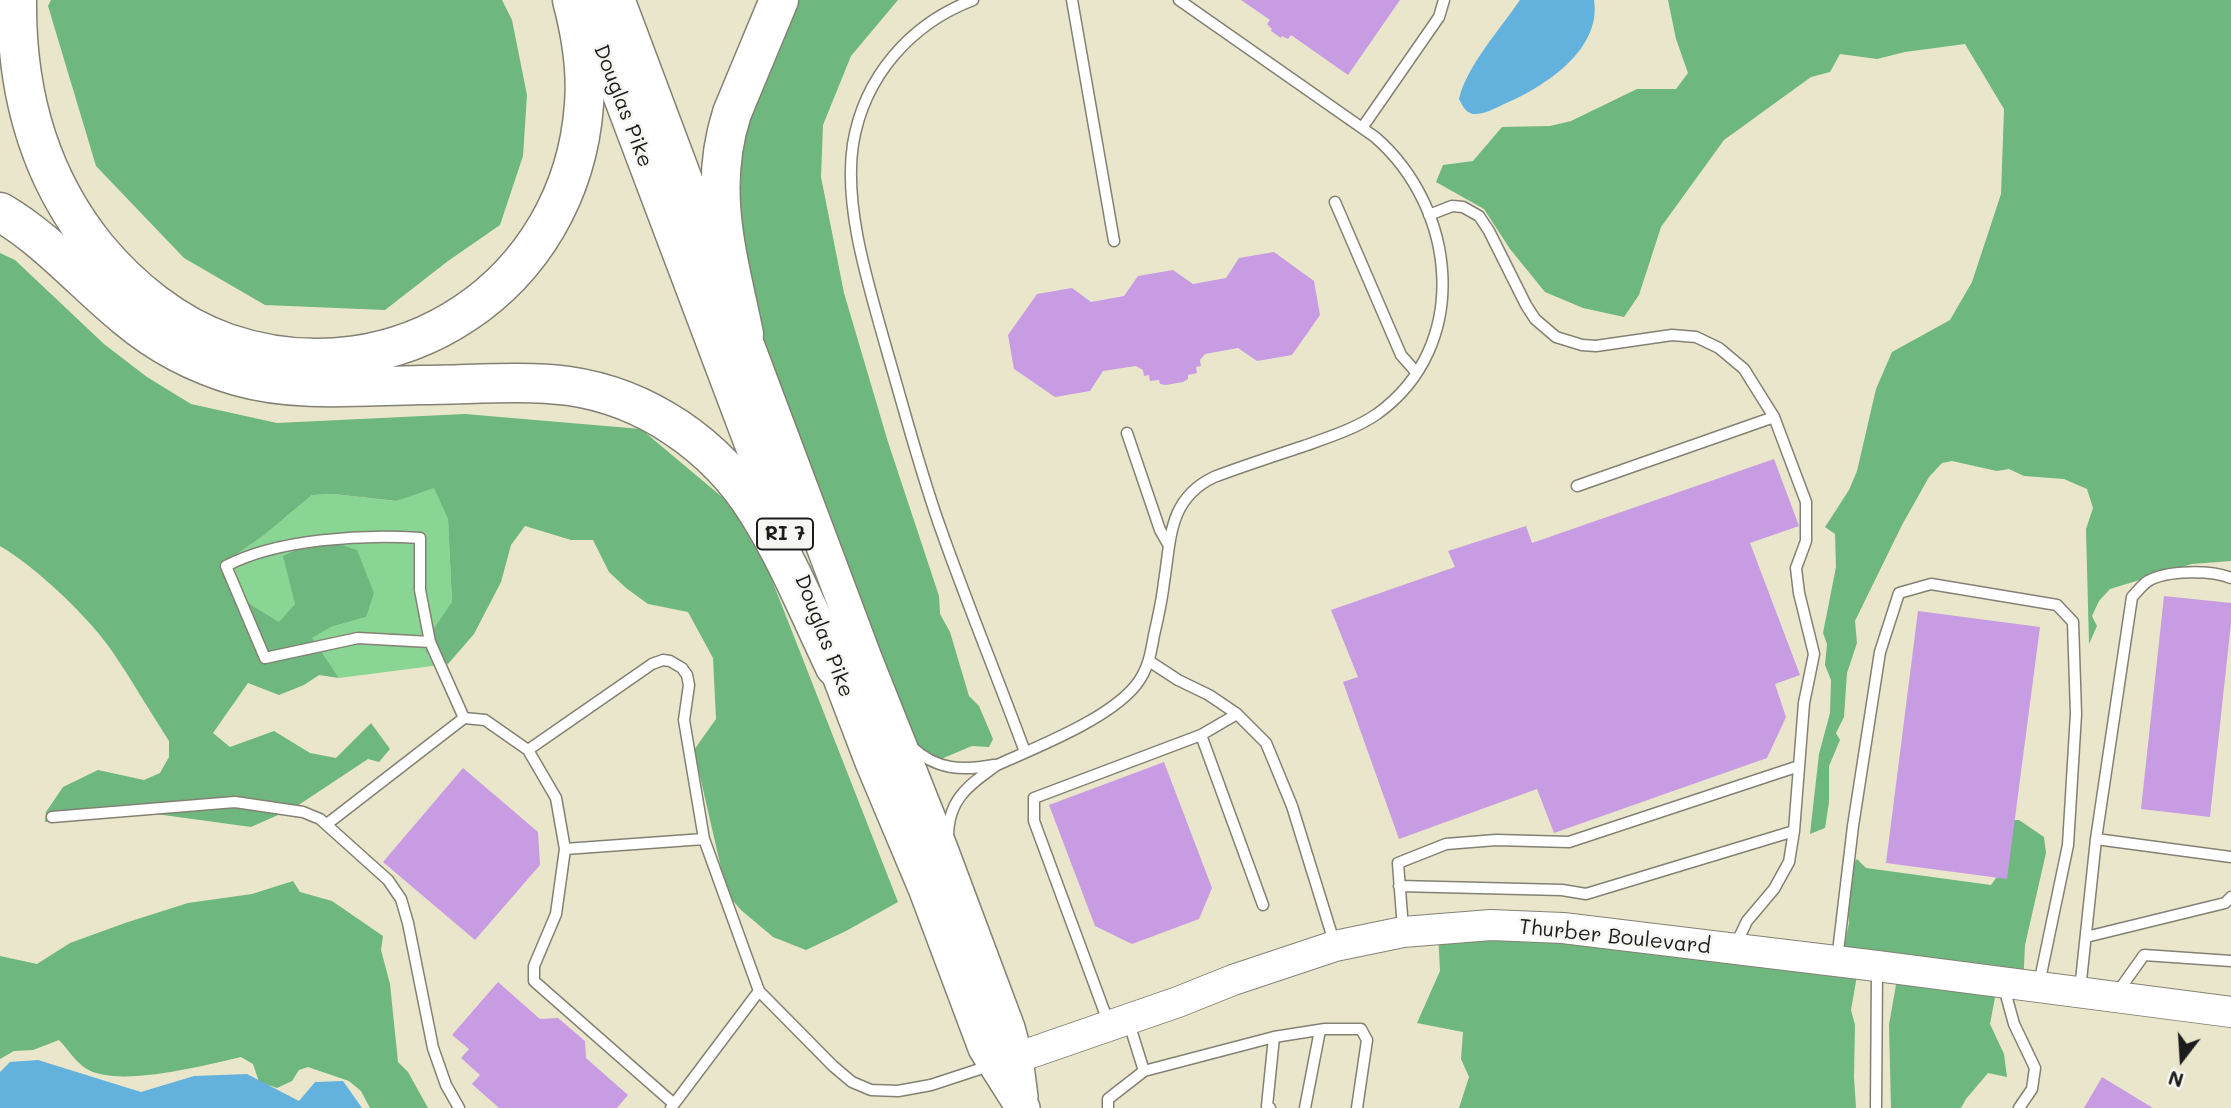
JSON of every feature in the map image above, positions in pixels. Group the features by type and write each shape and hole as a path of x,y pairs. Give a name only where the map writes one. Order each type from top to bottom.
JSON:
{"highway":[{"path":"17,0 20,74 35,134 46,164 67,205 105,257 162,309 203,333 258,352 317,359 340,358 390,348 438,330 460,317 500,286 534,247 559,204 569,179 582,128 585,92 583,56 572,0"},
{"path":"744,334 722,223 720,167 732,113 779,0"},
{"path":"0,212 48,246 145,333 192,360 216,370 263,382 317,387 553,384 612,396 659,417 682,431 709,454 756,509 835,667"}],"main road":[{"name":"Douglas Pike","path":"584,0 835,667 925,888 978,1030 1005,1061 1023,1107"},
{"name":"Douglas Pike","path":"618,0 889,721 953,880 1008,1028 1005,1061"}],"street":[{"name":"Thurber Boulevard","path":"1005,1061 1119,1024 1233,979 1335,946 1404,932 1491,925 1563,928 2231,1012"}],"lane":[{"path":"973,0 930,22 891,57 860,114 853,147 852,183 865,271 923,473 939,523 1025,752"},
{"path":"1072,0 1114,241"},
{"path":"953,880 948,845 949,819 962,793 997,765 1115,706 1136,685 1149,661 1172,525 1190,494 1204,481 1357,426 1388,404 1416,372 1436,332 1444,292 1440,253 1429,215 1398,160 1362,128 1179,0"},
{"path":"1362,128 1439,17 1444,0"},
{"path":"1335,202 1401,355 1416,372"},
{"path":"1429,215 1452,206 1463,207 1479,216 1525,305 1540,324 1556,337 1596,346 1672,335 1696,337 1719,348 1744,369 1774,417 1806,502 1805,541 1796,568 1799,593 1814,654 1804,703 1789,862 1774,889 1747,921 1734,949"},
{"path":"1577,486 1774,417"},
{"path":"1127,433 1160,530 1168,544"},
{"path":"430,642 358,638 265,659 226,566 240,559 306,542 386,536 420,538 420,590 430,642 464,718"},
{"path":"2080,993 2096,839 2132,597 2149,580 2178,573 2216,572 2231,578"},
{"path":"1836,961 1880,652 1899,593 1931,584 2057,605 2073,622 2076,714 2068,845 2038,987"},
{"path":"528,750 652,664 663,660 676,663 687,675 689,685 684,720 704,839 759,991 833,1066 852,1082 871,1090 898,1091 931,1085 1005,1061"},
{"path":"1149,661 1237,714 1266,743 1292,806 1335,946"},
{"path":"1144,1072 1119,1024 1034,821 1034,798 1201,735 1237,714"},
{"path":"327,824 464,718 485,720 528,750 556,798 565,849 556,914 534,966 534,981 673,1106 759,991"},
{"path":"889,721 917,752 936,764 964,769 997,765"},
{"path":"1201,735 1263,905"},
{"path":"1404,932 1398,863 1446,844 1496,840 1569,842 1799,766"},
{"path":"52,817 235,802 303,812 327,824 395,888 408,923 439,1068 459,1108"},
{"path":"1399,886 1562,890 1586,894 1794,831"},
{"path":"565,849 704,839"},
{"path":"2096,839 2231,857"},
{"path":"2085,937 2225,902 2231,897"},
{"path":"2114,997 2144,955 2231,961"},
{"path":"1876,1108 1877,966"},
{"path":"2002,982 2014,1024 2035,1069 2032,1089 2019,1108"},
{"path":"1108,1108 1108,1099 1144,1072 1275,1037 1320,1030 1361,1029 1367,1040 1357,1108"},
{"path":"1305,1108 1320,1030"},
{"path":"1268,1107 1275,1037"}],"green space":[{"path":"51,0 502,0 512,20 527,95 523,156 500,225 385,310 265,305 184,258 96,166 48,6"},
{"path":"784,0 898,0 851,56 823,125 821,177 844,293 888,442 939,596 940,614 950,632 969,696 979,706 993,739 989,747 972,746 922,767 737,275 742,98"},
{"path":"1668,0 2231,0 2231,561 2192,564 2110,589 2099,601 2092,616 2097,626 2089,644 2086,529 2093,508 2087,489 2064,479 2024,476 2009,469 1997,471 1952,461 1942,463 1929,477 1902,525 1855,621 1857,643 1847,673 1844,717 1836,733 1840,740 1829,766 1829,802 1825,828 1810,834 1819,754 1830,713 1831,680 1825,665 1827,644 1823,633 1836,567 1835,534 1825,527 1849,490 1857,471 1876,389 1892,352 1950,320 1972,282 2001,194 2004,109 1965,44 1905,52 1877,59 1840,54 1830,72 1811,77 1724,140 1661,227 1639,295 1624,317 1583,308 1545,292 1510,249 1484,209 1436,182 1443,165 1473,161 1502,127 1550,126 1571,121 1637,89 1676,89 1688,73 1676,39"},
{"path":"0,253 15,260 104,344 147,377 191,404 277,423 465,414 641,429 734,507 766,565 898,902 806,950 773,937 741,910 727,894 694,750 716,719 713,658 688,612 648,604 626,588 609,572 593,540 571,540 525,526 511,545 501,582 474,634 448,664 425,651 432,631 452,602 448,519 434,488 396,501 334,494 312,495 263,536 228,560 240,598 279,622 295,604 283,556 322,538 357,550 374,593 366,617 331,627 312,638 339,678 319,675 304,685 279,695 248,683 213,733 230,747 274,731 310,753 336,758 371,723 390,749 379,762 368,759 294,808 251,827 134,811 45,822 46,812 63,787 98,770 144,780 160,773 169,757 169,741 114,654 92,625 46,580 0,546"},
{"path":"434,487 448,518 452,603 432,631 425,651 448,664 339,678 311,638 331,627 366,617 295,604 280,623 240,598 228,560 263,536 312,495 334,494 395,501"},
{"path":"2006,820 2019,820 2044,837 2046,853 2025,945 2023,986 1997,987 1990,1024 2004,1054 2007,1077 1988,1073 1961,1108 1891,1108 1889,1025 1898,973 1858,970 1851,1010 1855,1025 1856,1108 1459,1108 1469,1077 1461,1059 1463,1032 1417,1023 1440,971 1438,932 1841,961 1849,923 1846,873 1857,859 1866,868 1991,885 1999,874"},
{"path":"293,881 300,892 332,901 383,936 381,950 390,984 398,1062 408,1072 428,1108 370,1108 361,1091 349,1081 308,1067 299,1070 292,1081 277,1088 259,1082 253,1064 241,1057 184,1070 118,1076 99,1074 85,1068 59,1040 33,1050 14,1051 0,1059 0,956 37,964 70,943 125,923 188,903 252,894"}],"water":[{"path":"1520,0 1594,0 1594,18 1589,35 1567,65 1536,88 1489,111 1470,113 1459,99 1463,87 1476,61"},
{"path":"38,1060 141,1092 194,1076 247,1074 299,1101 315,1082 343,1081 362,1108 0,1108 0,1072 10,1062"}],"building":[{"path":"1241,0 1400,0 1348,75 1291,35 1288,39 1282,36 1281,38 1271,31 1267,24 1270,20"},
{"path":"1274,252 1314,281 1320,315 1292,355 1257,361 1238,348 1205,354 1200,360 1201,366 1196,367 1197,373 1188,375 1188,379 1183,382 1166,385 1160,384 1159,380 1150,381 1149,375 1144,376 1143,370 1136,366 1103,371 1090,391 1055,397 1014,369 1008,335 1037,294 1072,288 1091,302 1124,296 1138,276 1173,270 1193,284 1226,278 1239,258"},
{"path":"1774,459 1799,526 1750,543 1800,675 1775,684 1786,717 1767,758 1554,833 1537,789 1399,839 1343,682 1358,677 1331,610 1455,567 1448,551 1526,526 1532,543"},
{"path":"2164,596 2231,603 2210,817 2141,809"},
{"path":"1918,611 2040,627 2007,879 1886,863"},
{"path":"1164,762 1212,888 1199,919 1132,944 1095,926 1049,805"},
{"path":"463,768 538,832 540,865 475,940 383,862"},
{"path":"498,982 540,1019 558,1018 585,1041 586,1058 628,1095 617,1108 499,1108 472,1084 480,1075 461,1058 469,1049 452,1035"},
{"path":"2102,1077 2153,1108 2084,1108"}]}
